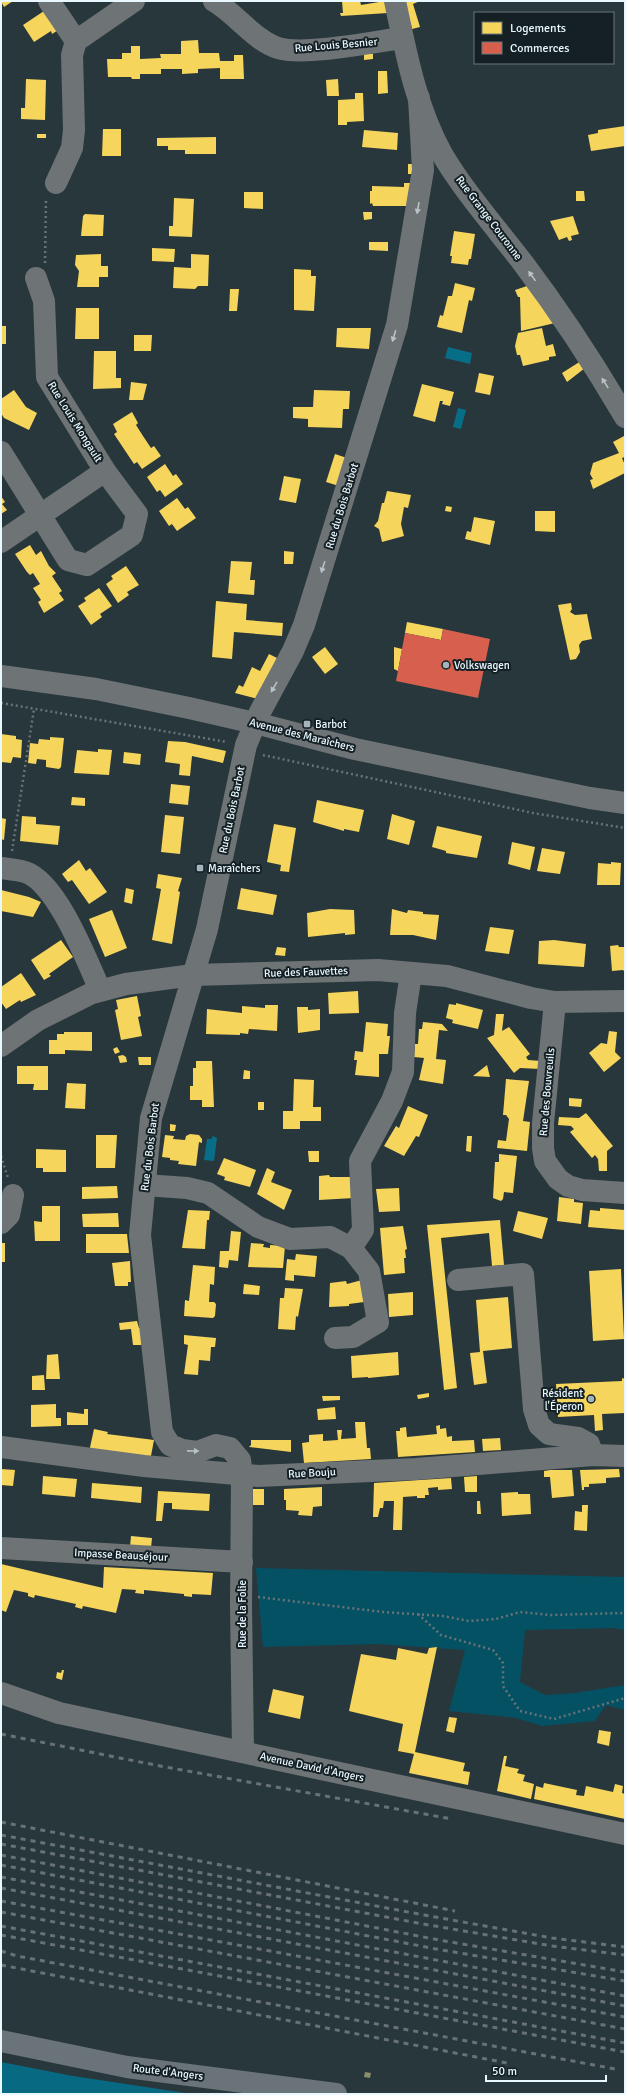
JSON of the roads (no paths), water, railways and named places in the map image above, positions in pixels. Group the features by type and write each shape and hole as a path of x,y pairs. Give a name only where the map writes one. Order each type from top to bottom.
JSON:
{"main road":[{"name":"Route d'Angers","path":"1,2041 127,2067 336,2094"}],"street":[{"path":"49,1 76,41"},
{"path":"56,183 72,148 74,130 72,55 76,41 134,1"},
{"name":"Rue Louis Besnier","path":"214,1 261,38 277,48 298,50 402,38"},
{"name":"Rue Grange Couronne","path":"394,1 402,38 419,98 428,124 442,154 557,309 625,417"},
{"name":"Rue du Bois Barbot","path":"242,1475 240,1460 230,1448 216,1445 196,1452 182,1450 170,1445 162,1432 140,1235 151,1118 207,929 246,745 255,723 293,651 304,625 395,333 424,170 419,98"},
{"path":"424,170 436,157 442,154"},
{"name":"Rue Louis Mongault","path":"1,452 68,560 86,565 132,535 137,514 106,470 47,377 44,301 36,278"},
{"name":"Rue Louis Mongault","path":"1,542 106,470"},
{"name":"Avenue des Maraîchers","path":"1,676 96,689 255,723 355,749 590,798 625,803"},
{"path":"5,869 26,872 39,880 56,901 100,990"},
{"name":"Rue des Fauvettes","path":"1,1046 38,1020 100,990 126,984 193,974 378,970 447,976 524,996 555,1002 625,1001"},
{"path":"352,1248 363,1230 360,1160 392,1101 403,1072 405,1013 411,973"},
{"name":"Rue des Bouvreuils","path":"555,1002 543,1123 543,1148 545,1161 558,1179 568,1186 582,1190 625,1193"},
{"path":"144,1185 208,1193 258,1227 290,1239 330,1237 352,1248 369,1271 378,1322 353,1337 335,1338"},
{"path":"1,1224 9,1215 13,1196"},
{"path":"458,1280 523,1274 534,1409 539,1425 549,1434 578,1438 589,1444 593,1455"},
{"name":"Rue Bouju","path":"1,1447 144,1466 267,1476 416,1469 593,1455 625,1456"},
{"name":"Rue de la Folie","path":"242,1475 241,1595 243,1752"},
{"name":"Impasse Beauséjour","path":"1,1548 242,1562"},
{"name":"Avenue David d'Angers","path":"1,1693 60,1713 625,1834"}],"railway":[{"path":"1,1734 160,1766 452,1819"},
{"path":"1,1822 455,1911"},
{"path":"1,1835 552,1938 625,1947"},
{"path":"1,1844 423,1924 552,1946 625,1955"},
{"path":"1,1855 439,1940 625,1972"},
{"path":"1,1865 436,1949 625,1981"},
{"path":"1,1877 625,1996"},
{"path":"1,1888 625,2006"},
{"path":"1,1901 625,2017"},
{"path":"1,1912 625,2029"},
{"path":"1,1926 625,2043"},
{"path":"1,1935 625,2052"},
{"path":"1,1951 17,1956 615,2069"},
{"path":"1,1965 507,2063"}],"place":[{"name":"Volkswagen","path":"446,665"},
{"name":"Barbot","path":"307,724"},
{"name":"Maraîchers","path":"200,868"},
{"name":"Résident l'Éperon","path":"591,1399"}]}
